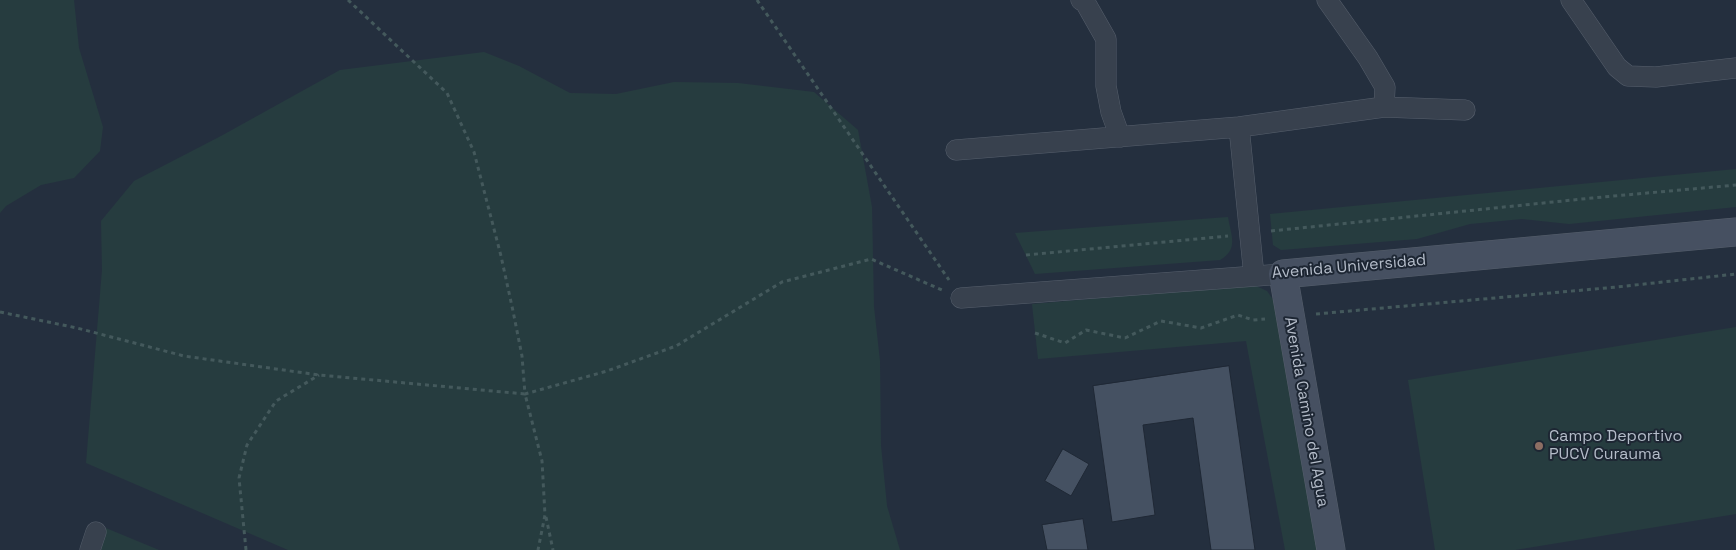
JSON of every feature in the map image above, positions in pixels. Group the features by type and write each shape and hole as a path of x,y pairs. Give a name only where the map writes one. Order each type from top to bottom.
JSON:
{"street":[{"path":"1081,0 1085,2 1106,39 1106,86 1111,112 1120,137"},
{"path":"1327,0 1368,58 1385,87 1384,106"},
{"path":"1571,0 1617,67 1628,76 1656,77 1736,68"},
{"path":"956,150 1239,127 1384,106 1465,110"},
{"path":"1239,127 1254,276"},
{"name":"Avenida Universidad","path":"961,298 1283,274 1736,232"},
{"name":"Avenida Camino del Agua","path":"1283,274 1331,550"}],"path":[{"path":"348,0 447,93 474,152 513,311 522,356 525,394 542,461 545,515 554,550"},
{"path":"757,0 961,298"},
{"path":"1026,255 1736,185"},
{"path":"0,312 78,328 184,356 319,375 525,394 607,371 676,346 782,282 870,259 961,298"},
{"path":"1035,333 1065,343 1086,330 1125,338 1161,321 1201,328 1238,315 1253,320 1617,287 1736,274"},
{"path":"246,550 239,478 247,445 276,401 319,375"},
{"path":"538,550 545,515"}],"green space":[{"path":"0,0 74,0 79,48 103,127 100,151 74,178 41,185 6,206 0,213"},
{"path":"484,52 519,66 570,93 616,94 674,82 738,83 814,92 858,130 872,207 874,307 880,361 881,446 887,506 900,550 288,550 86,463 102,270 101,221 134,181 221,136 340,70"},
{"path":"1736,169 1736,207 1569,224 1522,219 1470,224 1417,239 1281,250 1273,245 1270,214"},
{"path":"1228,217 1232,247 1226,256 1220,260 1035,274 1015,233"},
{"path":"1254,285 1267,291 1274,301 1321,550 1285,550 1246,341 1038,359 1032,304"},
{"name":"Campo Deportivo PUCV Curauma","path":"1736,327 1736,514 1515,550 1435,550 1408,380"},
{"path":"101,526 159,550 94,550"}],"building":[{"path":"1229,366 1255,550 1211,550 1193,418 1143,425 1155,515 1112,522 1093,386"},
{"path":"1063,449 1089,464 1071,496 1045,481"},
{"path":"1083,519 1088,550 1047,550 1042,525"}],"place":[{"name":"Campo Deportivo PUCV Curauma","path":"1539,446"}]}
